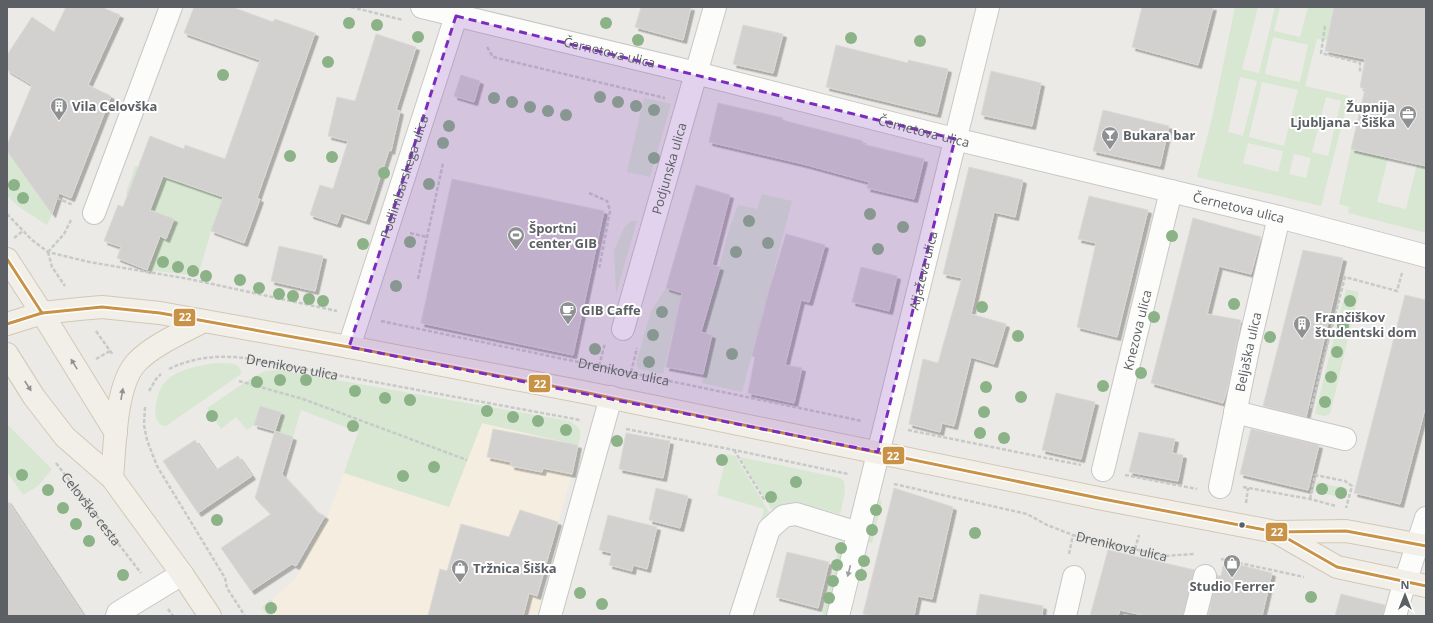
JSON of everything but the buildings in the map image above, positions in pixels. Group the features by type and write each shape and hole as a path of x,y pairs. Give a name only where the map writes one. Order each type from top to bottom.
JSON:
{"main road":[{"path":"9,250 42,313 116,433"},
{"path":"7,324 42,313 102,307 140,310 349,347 611,397 1103,499 1276,532 1346,531 1422,546"},
{"path":"112,478 122,390 130,372 136,363 150,351 204,321"},
{"path":"7,354 34,396 65,437 112,478 182,574 210,616"},
{"path":"1276,532 1337,567 1416,583"}],"street":[{"path":"94,213 171,7"},
{"name":"Černetova ulica","path":"422,7 458,11 696,73 1279,217 1426,256"},
{"name":"Podjunska ulica","path":"623,329 715,7"},
{"name":"Aljaževa ulica","path":"838,616 988,7"},
{"name":"Podlimbarskega ulica","path":"349,347 458,11"},
{"name":"Knezova ulica","path":"1103,470 1171,191"},
{"name":"Beljaška ulica","path":"1220,487 1235,412 1279,217"},
{"path":"550,616 611,397"},
{"path":"1235,412 1345,440"},
{"path":"741,616 769,529 784,516 796,514 858,533"},
{"path":"1395,616 1416,583 1426,518"},
{"path":"1195,616 1210,566"},
{"path":"117,616 118,613 182,574"},
{"path":"1065,616 1074,577"}],"path":[{"path":"351,7 403,20"},
{"path":"1325,26 1321,53 1360,63 1360,73"},
{"path":"486,46 493,57 664,98 667,92"},
{"path":"418,280 444,163"},
{"path":"589,193 607,201 610,211 599,268"},
{"path":"57,198 73,204"},
{"path":"48,252 64,234 78,207 94,213"},
{"path":"7,214 41,248 48,252 89,262 189,280 341,312"},
{"path":"9,250 23,231"},
{"path":"409,233 427,237"},
{"path":"48,252 52,267"},
{"path":"1305,429 1344,277 1397,291 1403,268"},
{"name":"Drenikova ulica","path":"378,320 866,421"},
{"path":"101,338 110,351"},
{"name":"Drenikova ulica","path":"149,392 156,379 166,370 179,364 199,358 220,356 245,358 734,450 854,476"},
{"path":"239,381 303,399 467,460"},
{"path":"145,406 144,425 147,440 157,466 225,578 227,588 245,616"},
{"path":"903,429 1197,489 1236,486 1310,499 1354,510"},
{"path":"734,450 777,521"},
{"name":"Celovška cesta","path":"55,460 173,616"},
{"path":"1310,499 1315,475 1344,481 1352,486 1346,508"},
{"name":"Drenikova ulica","path":"890,483 1027,514 1073,535 1164,556 1200,555"},
{"path":"1246,503 1248,488"},
{"path":"1135,549 1139,535"},
{"path":"1210,566 1305,577"}],"highlighted area":[{"path":"456,16 955,139 878,452 349,347"}],"shaded area":[{"path":"482,423 578,445 572,474 537,596 545,600 541,616 268,616 262,607 295,580 327,518 344,473 449,507"}],"green space":[{"path":"1235,7 1258,7 1242,69 1259,73 1275,7 1280,7 1274,31 1300,37 1308,7 1337,7 1330,41 1317,39 1305,86 1349,96 1321,206 1197,177 1213,114","holes":["1273,37 1308,45 1300,82 1265,74","1240,77 1257,81 1243,136 1228,132","1262,82 1298,90 1284,146 1249,137","1326,97 1341,101 1328,156 1312,152","1248,143 1283,151 1278,172 1243,163","1294,154 1311,158 1306,178 1289,174"]},
{"path":"644,98 671,104 650,177 627,172"},
{"path":"1351,149 1388,158 1377,202 1406,209 1417,164 1426,166 1426,233 1348,213 1349,207 1339,204"},
{"path":"7,151 52,214 47,225 19,207 7,196"},
{"path":"135,166 227,187 211,231 198,276 147,270 160,236 166,238 150,210 127,198 126,193"},
{"path":"762,194 792,201 742,392 702,383 712,334 674,326 663,374 639,369 636,364 651,311 666,288 710,300 729,230 738,205 757,209"},
{"path":"632,221 637,221 616,294 614,251 625,226"},
{"path":"1346,289 1359,292 1330,414 1325,416 1315,414"},
{"path":"216,363 236,365 241,374 166,426 160,424 157,420 156,414 157,399 163,385 167,380 184,370"},
{"path":"279,370 570,421 577,426 580,431 579,441 578,445 482,423 449,507 344,473 358,432 301,410 293,437 275,431 281,412 260,406 254,425 247,430 236,417 221,429 207,408 250,379 265,371"},
{"path":"7,424 52,469 38,486 23,495 7,472"},
{"path":"727,454 735,456 769,512 760,524 764,509 717,495"},
{"path":"740,457 840,478 844,481 845,493 840,514 808,506 784,505 772,510"},
{"path":"1317,482 1348,489 1345,498 1315,492"},
{"path":"877,499 882,501 872,543 867,542"},
{"path":"840,542 845,543 827,616 822,616"},
{"path":"271,599 276,607 276,610 271,616 268,616 262,607"}],"transit line":[{"name":"22","path":"7,259 42,313"},
{"name":"22","path":"7,324 42,313 102,307 160,313 349,347 583,392 1103,499 1276,532 1346,531 1426,546"},
{"name":"22","path":"1276,532 1337,567 1426,586"}],"place":[{"name":"Vila Celovška","path":"59,121"},
{"name":"Župnija Ljubljana - Šiška","path":"1408,129"},
{"name":"Bukara bar","path":"1110,150"},
{"name":"Športni center GIB","path":"516,250"},
{"name":"GIB Caffe","path":"568,325"},
{"name":"Frančiškov študentski dom","path":"1302,339"},
{"name":"Studio Ferrer","path":"1232,578"},
{"name":"Tržnica Šiška","path":"460,583"}]}
